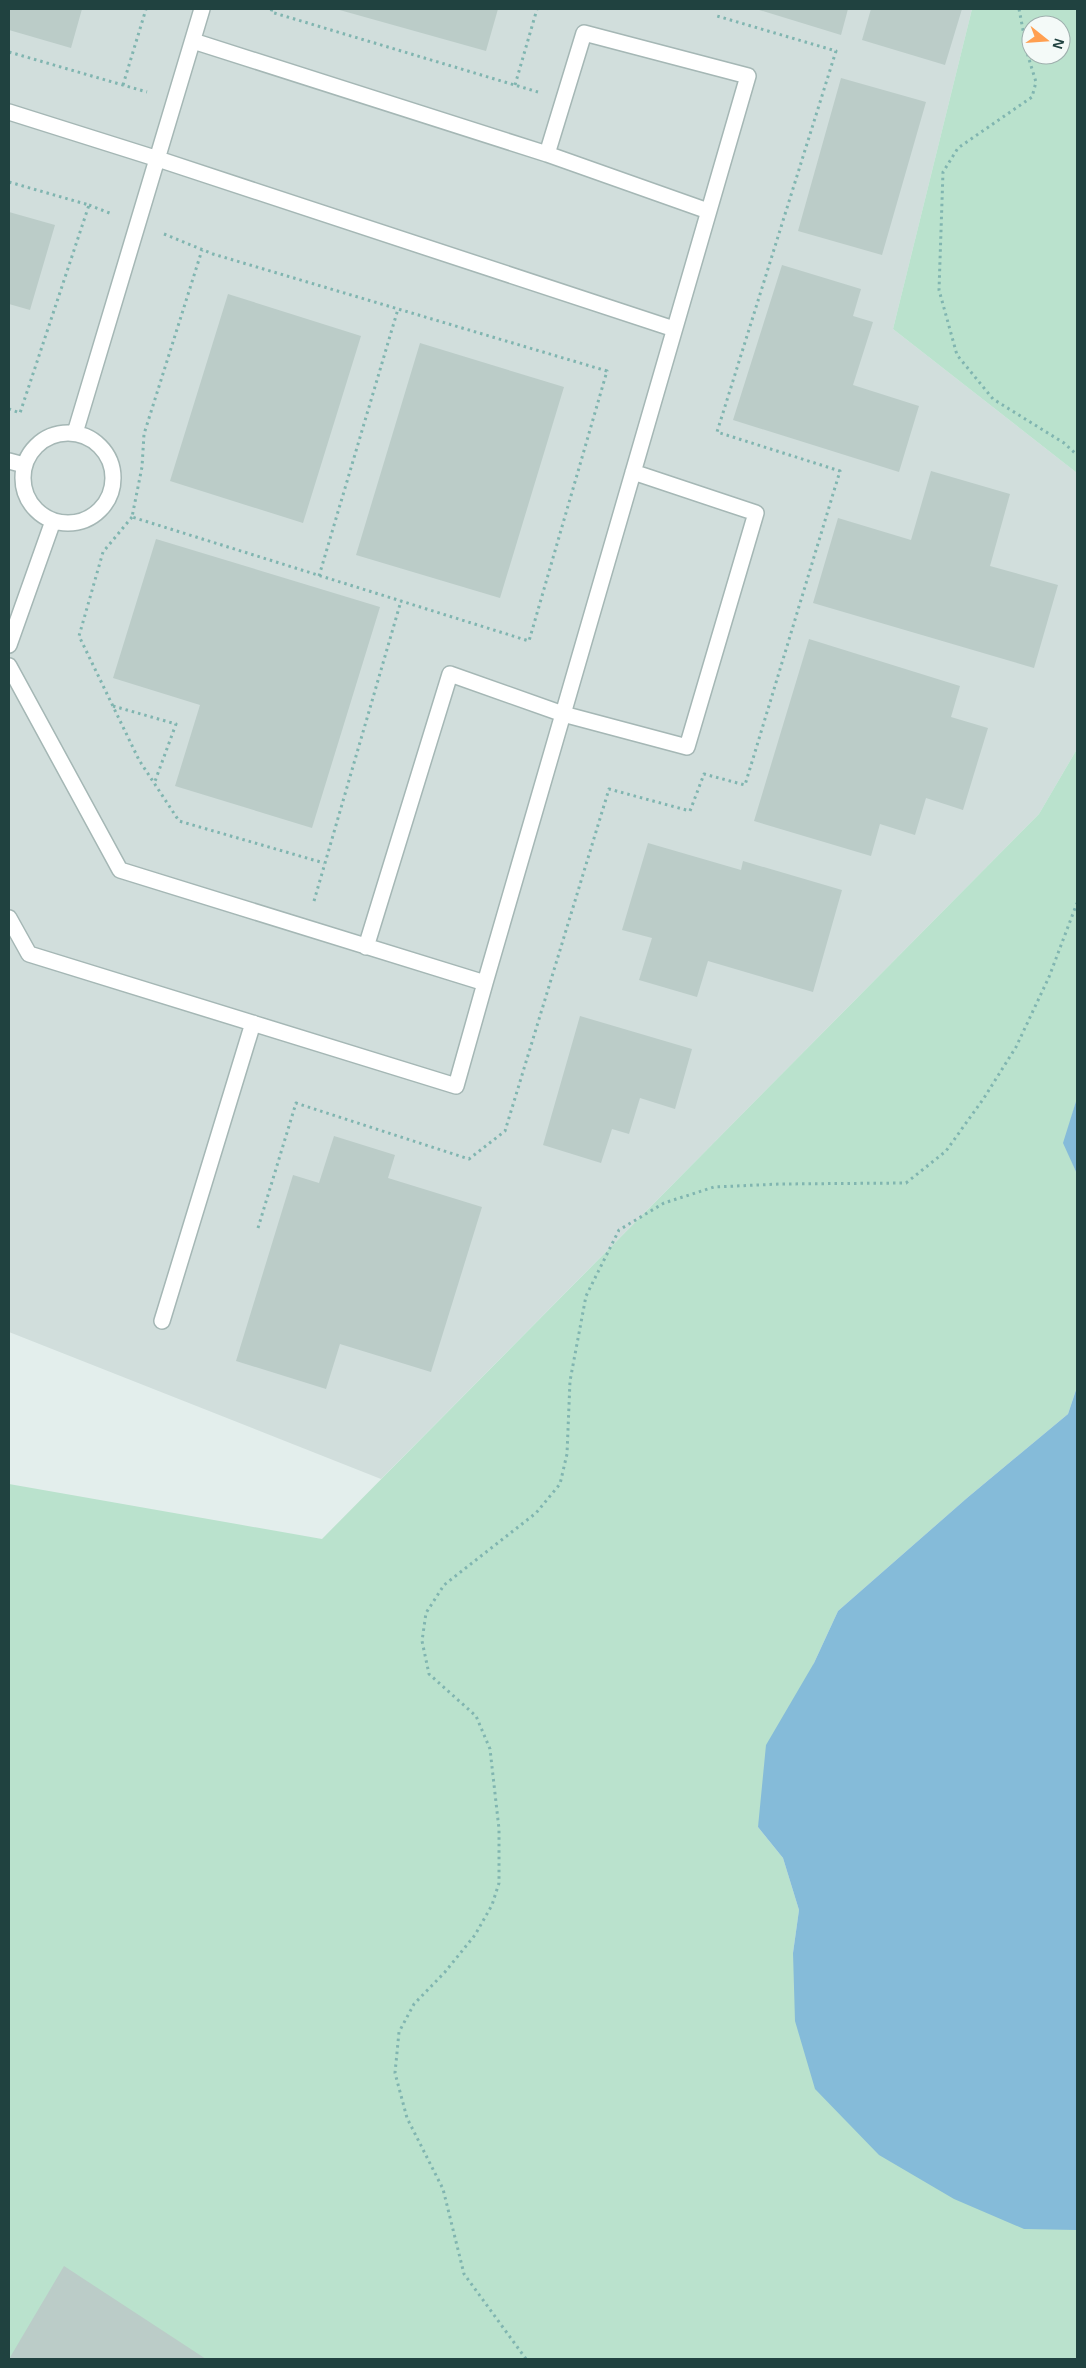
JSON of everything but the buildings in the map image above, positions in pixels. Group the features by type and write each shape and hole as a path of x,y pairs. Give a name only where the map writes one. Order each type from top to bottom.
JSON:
{"lane":[{"path":"75,432 202,9"},
{"path":"9,918 28,954 456,1086 748,76 584,33 547,154"},
{"path":"193,41 547,154 708,211"},
{"path":"9,112 158,159 674,329"},
{"path":"75,432 89,438 102,447 114,476 112,492 105,506 94,516 81,522 67,524 53,522 40,514 30,504 24,491 22,476 24,465 33,450 44,439 59,433 75,432"},
{"path":"9,461 24,465"},
{"path":"366,947 450,674 563,714 687,747 756,513 633,472"},
{"path":"9,645 53,522"},
{"path":"9,666 120,870 485,984"},
{"path":"162,1321 253,1023"}],"path":[{"path":"123,85 146,9"},
{"path":"272,9 271,12 541,93"},
{"path":"515,85 536,9"},
{"path":"1019,9 1028,56 1036,82 1032,97 958,148 943,172 939,290 957,355 993,399 1064,443 1077,455"},
{"path":"258,1228 296,1103 469,1159 505,1131 610,789 690,811 704,774 745,785 840,471 717,432 836,51 717,16"},
{"path":"9,52 152,94"},
{"path":"9,182 89,205 202,250 607,371 529,641 132,517"},
{"path":"9,409 20,413 89,205"},
{"path":"202,250 144,434 142,467 132,517 103,552 79,636 139,760 179,820 324,863"},
{"path":"319,576 398,309"},
{"path":"312,904 401,601"},
{"path":"113,706 176,724 154,784"},
{"path":"526,2359 464,2274 443,2189 407,2118 395,2073 399,2032 414,2004 446,1972 476,1935 492,1905 499,1883 499,1829 490,1749 476,1716 428,1674 422,1641 426,1613 444,1584 536,1513 560,1484 568,1454 570,1381 586,1296 619,1230 664,1203 714,1187 780,1184 906,1183 946,1151 984,1098 1016,1046 1049,977 1077,903"}],"shaded area":[{"path":"9,9 972,9 893,329 1077,473 1077,749 1039,814 381,1479 9,1332"}],"green space":[{"path":"972,9 1077,9 1077,473 893,329"},
{"path":"1077,749 1077,1098 1064,1143 1077,1174 1077,1387 1068,1414 967,1498 838,1611 814,1663 758,1827 783,1858 799,1910 793,1953 1077,2230 1077,2359 9,2359 9,1484 322,1539 1039,814"}],"water":[{"path":"1077,1098 1077,1174 1063,1143"},
{"path":"1077,1387 1077,2230 1024,2229 954,2199 879,2155 815,2089 795,2021 793,1953 799,1910 783,1858 758,1827 766,1745 814,1663 838,1611 967,1498 1068,1414"}]}
